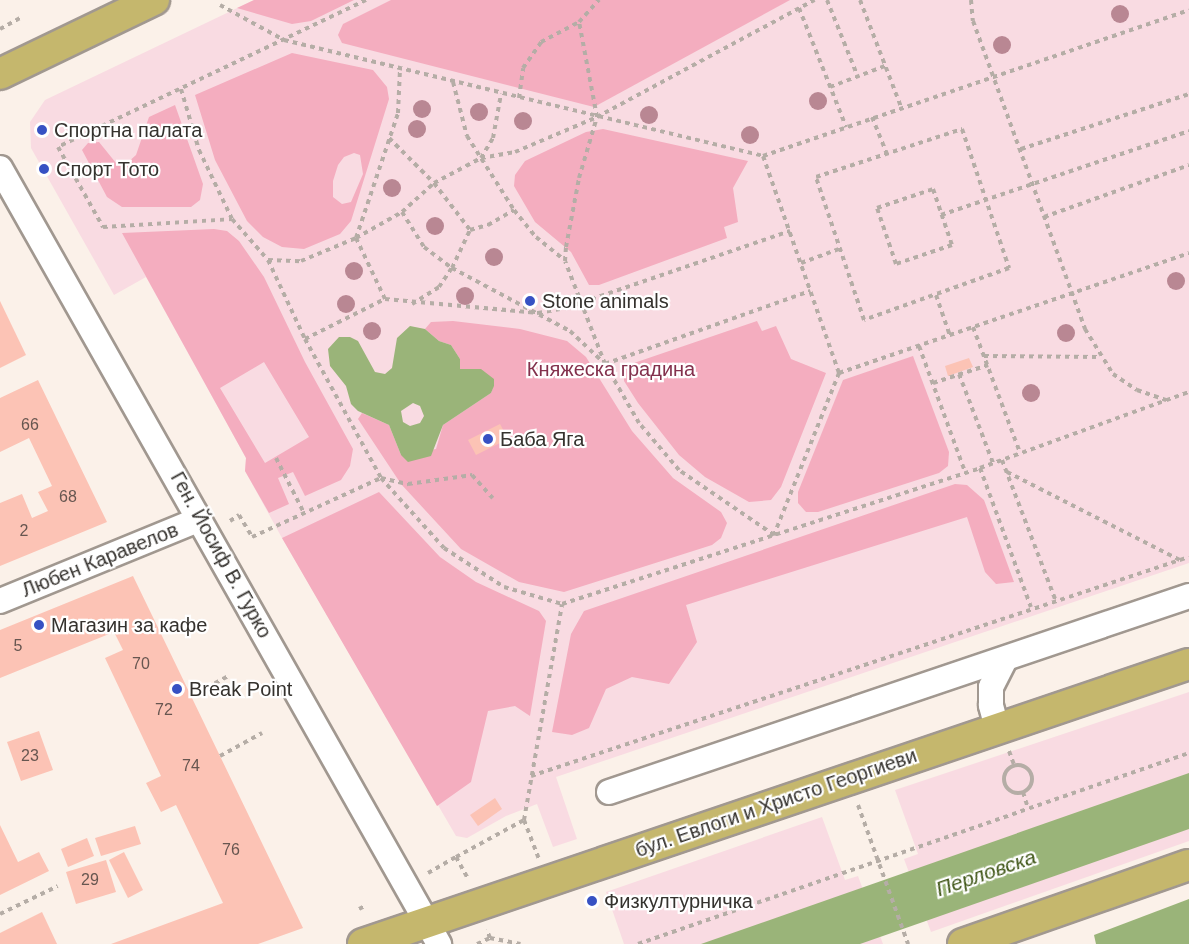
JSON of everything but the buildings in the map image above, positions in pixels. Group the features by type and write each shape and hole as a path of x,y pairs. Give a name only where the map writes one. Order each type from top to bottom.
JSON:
{"main road":[{"path":"0,74 154,0"},
{"name":"бул. Евлоги и Христо Георгиеви","path":"363,944 435,936 849,778 1003,738 1189,664"},
{"path":"963,944 1189,865"}],"street":[{"name":"Ген. Йосиф В. Гурко","path":"0,168 435,936"},
{"name":"Любен Каравелов","path":"0,601 200,519"},
{"path":"609,792 1189,596"},
{"path":"1003,738 991,705 991,687 1005,659"}],"path":[{"path":"232,219 104,227 58,147 366,0"},
{"path":"519,98 523,68 541,42 579,22 599,0"},
{"path":"268,260 301,261 356,238 402,212 434,183 481,158 515,152 597,117 812,0"},
{"path":"827,0 858,77"},
{"path":"860,0 901,107"},
{"path":"971,0 973,21 992,75 1072,293 1099,357 1124,382 1166,400"},
{"path":"220,5 284,40 763,156 992,75 1189,10"},
{"path":"799,8 846,127"},
{"path":"0,29 22,17"},
{"path":"579,22 597,117 568,225 565,261 581,305 605,364 639,423 679,470 774,534"},
{"path":"830,87 885,66"},
{"path":"386,299 356,238 398,113 400,69"},
{"path":"453,82 467,136 514,210 536,237 565,261"},
{"path":"181,89 199,150 232,219 268,260 305,339 381,478 428,532 476,571 504,587 562,604 980,468 1189,392"},
{"path":"481,158 493,138 501,94"},
{"path":"1021,149 1189,94"},
{"path":"872,117 886,154"},
{"path":"962,129 1009,268 864,320 816,177 886,154 962,129"},
{"path":"941,215 1189,131"},
{"path":"389,138 434,183 470,230"},
{"path":"763,156 839,373 774,534"},
{"path":"1044,217 1189,165"},
{"path":"933,189 941,215 952,245 896,264 877,208 933,189"},
{"path":"412,304 439,287 452,268 470,230 488,225 514,210"},
{"path":"402,212 424,247 452,268 570,331 605,364"},
{"path":"305,339 386,299 412,304 538,313 581,305 789,231"},
{"path":"800,263 839,249"},
{"path":"839,373 1189,253"},
{"path":"605,364 810,291"},
{"path":"936,295 950,336"},
{"path":"974,327 1020,453"},
{"path":"919,346 965,472"},
{"path":"984,356 1099,357"},
{"path":"933,383 988,365"},
{"path":"959,374 993,463"},
{"path":"276,458 304,513"},
{"path":"1002,460 1055,599"},
{"path":"980,468 1031,607"},
{"path":"1007,472 1181,560"},
{"path":"230,521 239,515 252,537 381,478 417,484 472,475 493,498"},
{"path":"531,776 1055,599 1189,557"},
{"path":"539,860 524,820 562,604"},
{"path":"191,696 230,675"},
{"path":"220,756 262,734"},
{"path":"1003,738 1014,765"},
{"path":"638,944 1189,753"},
{"path":"1014,765 1024,766 1031,773 1032,782 1023,792 1012,792 1004,782 1004,773 1014,765"},
{"path":"849,778 907,943"},
{"path":"1023,792 1028,808"},
{"path":"428,873 524,820"},
{"path":"456,858 472,885"},
{"path":"0,914 58,886"},
{"path":"359,909 365,906"},
{"path":"486,926 490,938"},
{"path":"477,944 490,938 520,944"}],"green space":[{"name":"Княжеска градина","path":"254,0 1189,0 1189,563 556,777 577,839 553,847 537,804 506,816 467,838 456,836 282,538 245,471 246,458 146,277 114,295 31,148 30,122 45,100"},
{"path":"1189,692 1189,841 931,932 904,859 918,854 895,790"},
{"path":"822,817 845,880 858,876 883,944 624,944 606,892"}],"shaded area":[{"path":"254,0 354,0 311,21 292,24 237,8"},
{"path":"391,0 790,0 594,107 342,43 338,35 343,24"},
{"path":"292,53 373,70 387,87 389,99 351,221 340,234 304,249 282,247 263,237 247,221 215,160 195,95","holes":["354,153 360,155 363,174 351,202 342,204 333,197 333,181 338,165 344,157"]},
{"path":"175,105 203,184 200,200 191,207 122,207 107,197 82,150 88,143 99,142 116,163 126,164 136,155 149,117"},
{"path":"603,129 748,161 733,188 738,222 724,227 727,238 599,285 589,285 571,252 535,222 514,186 515,175 525,161 586,132"},
{"path":"214,229 227,231 239,241 264,277 305,362 353,449 350,466 341,480 305,496 293,472 278,478 289,504 269,513 245,471 246,458 122,233","holes":["264,362 309,437 265,463 220,388"]},
{"path":"453,321 520,329 567,341 586,357 632,431 673,478 721,512 727,523 721,538 712,545 564,592 519,582 461,549 401,484 358,419 362,413 389,425 401,455 436,449 443,425 491,393 494,385 460,369 460,359 451,345 439,341 425,329 431,322"},
{"path":"757,321 762,331 776,326 791,359 826,373 781,487 771,500 749,502 705,477 679,455 638,403 624,381 624,371 631,364"},
{"path":"913,356 949,452 948,466 939,473 818,512 806,512 798,503 798,492 843,380"},
{"path":"955,484 967,485 984,500 1014,582 996,584 985,572 967,517 686,605 697,642 669,684 632,677 606,689 589,728 572,735 552,732 571,634 584,611"},
{"path":"379,492 440,557 476,582 539,611 546,621 530,716 515,706 488,711 471,782 437,806 282,538"}],"water":[{"path":"410,326 425,329 439,341 451,345 460,359 460,369 481,369 494,379 491,393 443,425 431,456 408,462 401,455 389,425 358,411 351,404 346,386 330,366 328,349 339,337 350,337 358,341 375,372 385,374 392,368 397,338","holes":["413,403 420,406 424,416 420,423 410,426 403,422 401,411"]},
{"name":"Перловска","path":"1189,773 1189,829 860,944 701,944"},
{"path":"1189,899 1189,944 1096,944 1094,935"}],"place":[{"name":"Спортна палата","path":"42,130"},
{"name":"Спорт Тото","path":"44,169"},
{"name":"Stone animals","path":"530,301"},
{"name":"Баба Яга","path":"488,439"},
{"name":"Магазин за кафе","path":"39,625"},
{"name":"Break Point","path":"177,689"},
{"name":"Физкултурничка","path":"592,901"}]}
